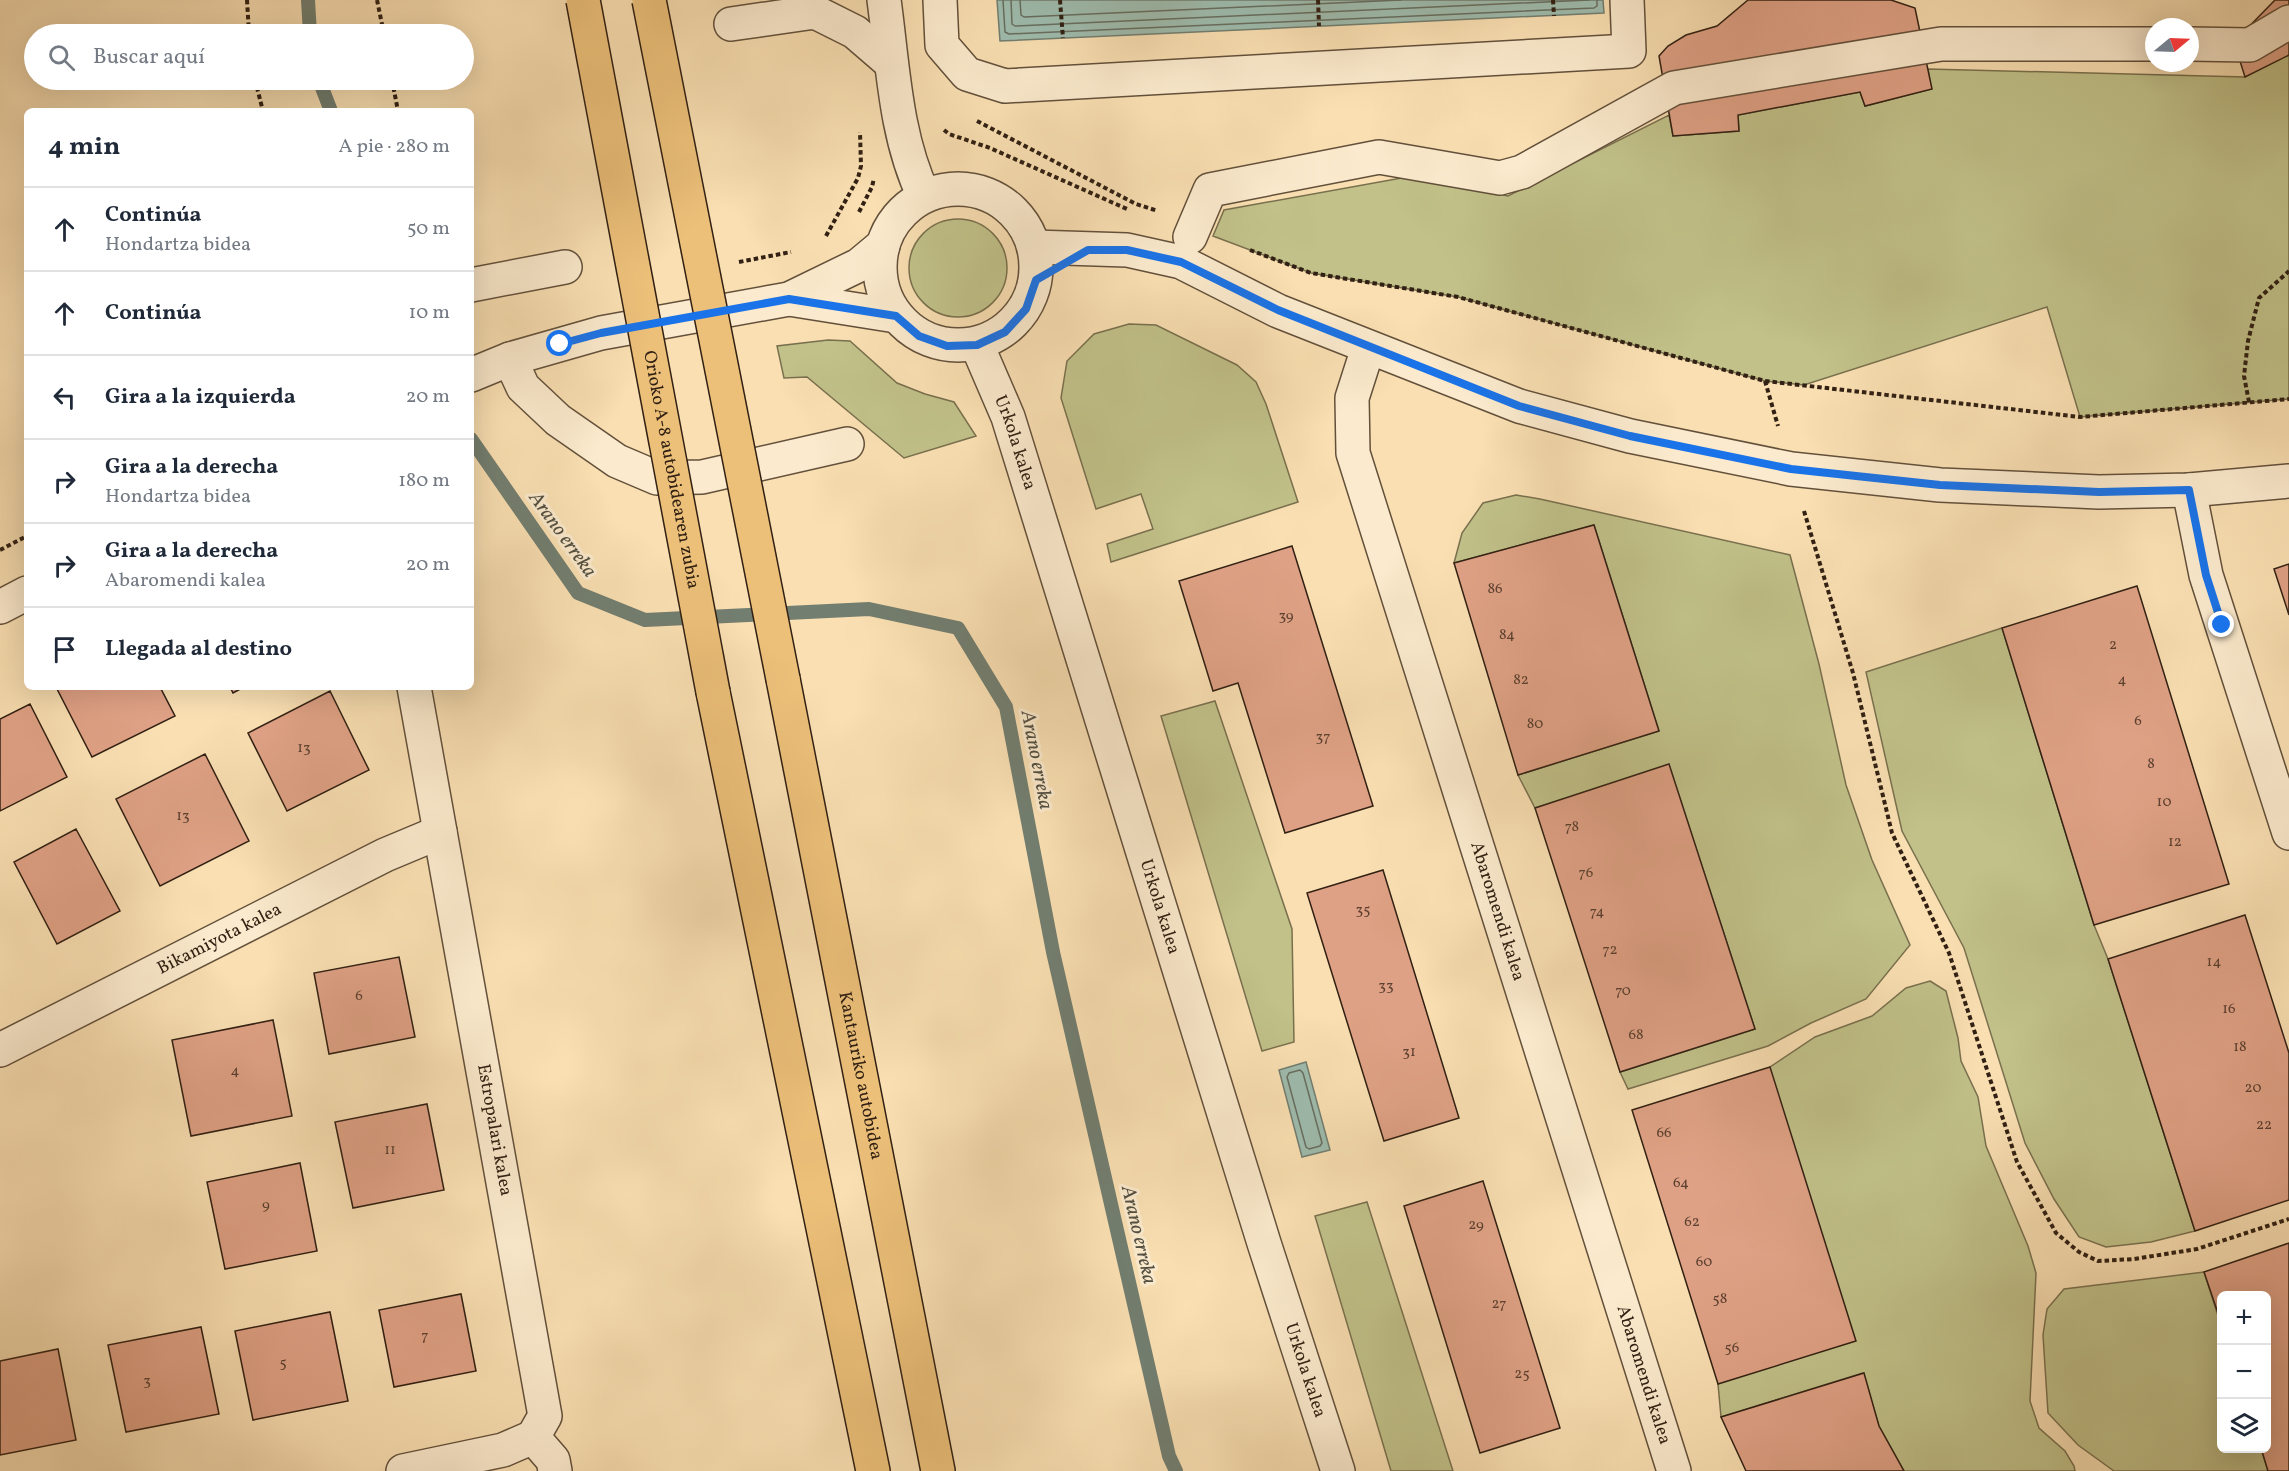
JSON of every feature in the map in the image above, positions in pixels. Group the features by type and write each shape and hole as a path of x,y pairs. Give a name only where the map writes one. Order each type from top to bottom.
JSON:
{"highway":[{"name":"Orioko A-8 autobidearen zubia","path":"584,0 713,692 873,1471"},
{"name":"Kantauriko autobidea","path":"649,0 938,1471"}],"street":[{"path":"940,0 942,45 967,74 1005,86 1629,51 1627,0"},
{"path":"880,2 912,172 924,196"},
{"path":"731,24 815,12 855,32 893,76"},
{"path":"2199,44 2250,45 2289,22"},
{"path":"1193,230 1210,190 1379,158 1500,178 1522,172 1674,88 1941,44 2145,44"},
{"path":"946,190 969,190 991,196 1010,208 1025,226 1034,247 1036,280 1026,309 1005,332 977,345 947,346 919,336 896,316 881,282 883,245 892,225 906,209 924,196 946,190"},
{"path":"474,374 510,359 601,333 789,299 859,266 883,245"},
{"path":"1034,247 1127,250 1181,262 1278,310 1368,348 1519,406 1630,436 1791,469 1940,485 2099,492 2189,490 2289,481"},
{"path":"1036,280 1088,250"},
{"path":"474,284 565,267"},
{"path":"789,299 896,316"},
{"name":"Urkola kalea","path":"977,345 1008,417 1264,1243 1338,1471"},
{"name":"Abaromendi kalea","path":"1368,348 1352,398 1353,453 1674,1471"},
{"path":"510,359 523,387 558,420 617,461 657,478 702,477 847,444"},
{"path":"2189,490 2206,575 2289,833"},
{"path":"0,607 24,595"},
{"name":"Estropalari kalea","path":"415,690 545,1416 533,1437"},
{"name":"Bikamiyota kalea","path":"0,1050 385,855 440,832"},
{"path":"403,1471 503,1450 533,1437 553,1460 555,1471"}],"path":[{"path":"247,0 248,24"},
{"path":"378,0 382,24"},
{"path":"1060,0 1063,38"},
{"path":"1318,0 1319,26"},
{"path":"1553,0 1554,16"},
{"path":"820,242 832,227 840,208 858,178 861,166 859,110 864,100 893,76"},
{"path":"258,90 262,108"},
{"path":"394,90 397,108"},
{"path":"973,119 1136,204 1193,230 1311,273 1458,297 1764,381 2080,417 2289,399"},
{"path":"941,127 950,134 990,148 1137,213"},
{"path":"856,218 872,188 874,177"},
{"path":"733,263 800,250"},
{"path":"2249,402 2244,376 2248,341 2259,298 2289,271"},
{"path":"1764,381 1853,673 1892,832 1949,953 2017,1162 2056,1233 2079,1252 2098,1261 2134,1259 2197,1249 2289,1219"},
{"path":"0,550 24,538"}],"green space":[{"path":"2289,55 2289,399 2080,417 2047,307 1804,385 1765,381 1458,297 1311,273 1213,236 1224,210 1407,177 1508,196 1669,115 1673,136 1739,131 1738,115 1860,92 1865,106 1931,89 1928,69 2245,77"},
{"path":"958,219 977,223 993,233 1003,249 1007,268 1003,287 993,303 977,313 958,317 939,313 923,303 913,287 909,268 913,249 923,233 939,223"},
{"path":"1129,324 1156,325 1237,365 1256,382 1266,404 1298,502 1111,562 1107,544 1153,529 1141,494 1096,509 1061,398 1067,361 1094,334"},
{"path":"828,340 850,341 897,383 954,402 976,436 904,458 807,377 784,378 777,346"},
{"path":"1516,495 1790,555 1819,664 1846,785 1872,860 1910,945 1866,999 1811,1023 1768,1046 1628,1089 1620,1072 1755,1029 1669,765 1535,808 1518,775 1659,731 1594,525 1454,563 1462,533 1483,503"},
{"path":"2002,628 2094,925 2108,959 2195,1231 2151,1242 2106,1247 2079,1237 2054,1199 2025,1143 1964,948 1902,831 1866,672"},
{"path":"1215,701 1292,929 1294,1042 1262,1051 1161,716"},
{"path":"1930,981 1946,991 1958,1038 1961,1061 1978,1097 1986,1146 2028,1246 2036,1273 2030,1401 2039,1428 2065,1451 2075,1471 1904,1471 1879,1426 1863,1373 1721,1417 1718,1384 1770,1067 1815,1037 1872,1016 1906,988"},
{"path":"1367,1202 1453,1471 1391,1471 1315,1216"},
{"path":"2204,1272 2217,1313 2217,1453 2262,1453 2268,1471 2114,1471 2078,1445 2048,1413 2043,1335 2047,1309 2064,1289"}],"water":[{"path":"997,0 1603,0 1604,13 1000,41"},
{"path":"1306,1062 1330,1150 1302,1157 1279,1070"}],"building":[{"path":"1748,0 1891,0 1915,8 1932,89 1865,106 1860,92 1738,115 1739,131 1673,136 1659,56 1668,46 1686,35 1717,26"},
{"path":"2275,0 2289,0 2289,55 2245,77 2234,42"},
{"path":"1594,525 1659,731 1518,775 1454,563"},
{"path":"1292,546 1373,806 1285,833 1238,683 1213,691 1179,581"},
{"path":"2289,564 2289,615 2274,569"},
{"path":"2137,586 2229,884 2094,925 2002,628"},
{"path":"58,690 162,690 175,716 92,757"},
{"path":"330,691 369,770 287,811 248,733"},
{"path":"30,704 67,777 0,811 0,719"},
{"path":"205,754 249,841 160,886 116,799"},
{"path":"1669,764 1755,1029 1620,1072 1535,808"},
{"path":"76,829 120,911 57,944 14,862"},
{"path":"1383,870 1459,1118 1384,1141 1307,893"},
{"path":"2245,915 2289,1053 2289,1200 2195,1231 2108,959"},
{"path":"399,957 415,1037 329,1054 314,973"},
{"path":"273,1020 292,1116 191,1136 172,1040"},
{"path":"1770,1067 1856,1341 1718,1384 1632,1110"},
{"path":"427,1104 444,1190 353,1208 335,1122"},
{"path":"300,1163 317,1251 225,1269 207,1182"},
{"path":"1483,1181 1560,1428 1480,1453 1404,1206"},
{"path":"2289,1243 2289,1471 2268,1471 2263,1453 2271,1453 2271,1291 2217,1291 2217,1310 2204,1272"},
{"path":"461,1294 476,1371 394,1387 379,1310"},
{"path":"330,1312 348,1401 253,1420 235,1331"},
{"path":"201,1327 219,1414 126,1432 108,1345"},
{"path":"58,1349 76,1440 0,1455 0,1361"},
{"path":"1864,1373 1879,1426 1904,1471 1746,1471 1721,1417"}],"waterway":[{"name":"Arano erreka","path":"308,0 309,24"},
{"name":"Arano erreka","path":"323,90 330,108"},
{"name":"Arano erreka","path":"474,443 578,593 645,620 869,609 958,628 1006,707 1053,952 1169,1456 1176,1471"}],"route":[{"path":"560,344 601,333 789,299 896,316 919,336 947,346 977,345 1005,332 1026,309 1036,280 1088,250 1127,250 1181,262 1278,310 1368,348 1519,406 1630,436 1791,469 1940,485 2099,492 2189,490 2206,575 2222,625"}]}
